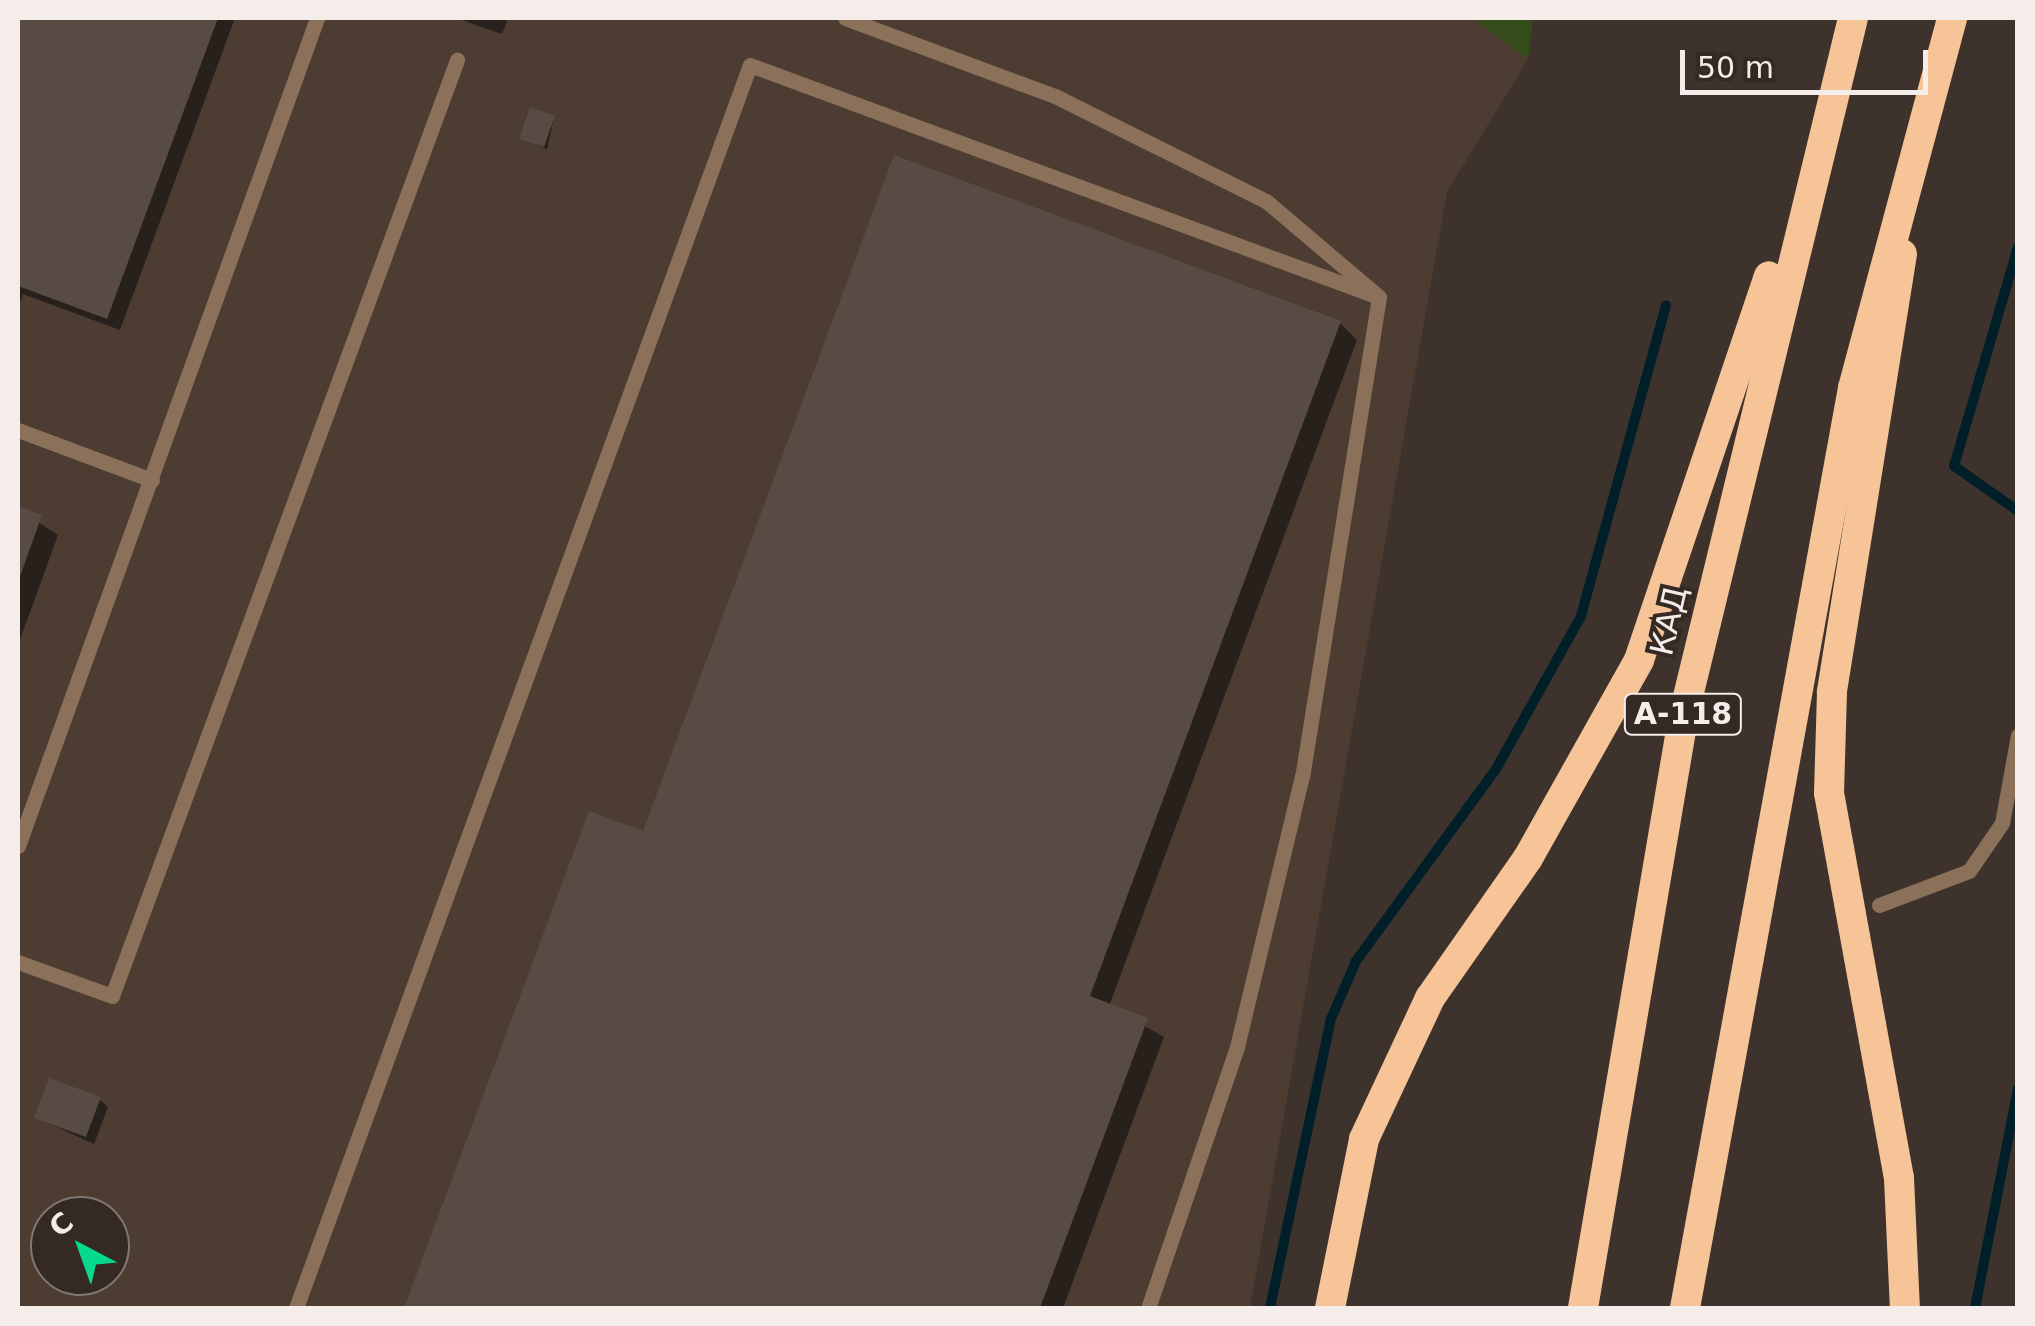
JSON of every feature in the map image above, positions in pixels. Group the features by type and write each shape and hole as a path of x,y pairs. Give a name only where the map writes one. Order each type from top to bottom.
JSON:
{"highway":[{"name":"КАД","path":"1583,1308 1684,712 1821,126 1853,18"},
{"name":"А-118","path":"1686,1308 1853,388 1952,18"},
{"path":"1330,1308 1364,1138 1430,998 1528,858 1639,660 1821,126"},
{"path":"1905,1308 1899,1178 1829,793 1832,692 1898,324 1907,185"}],"lane":[{"path":"18,846 317,18"},
{"path":"845,18 1054,96 1266,201 1378,297"},
{"path":"18,962 112,996 457,60"},
{"path":"296,1308 750,65 1378,297"},
{"path":"1148,1308 1236,1050 1302,776 1378,297"},
{"path":"18,430 152,480"},
{"path":"1880,905 1969,871 2002,823 2018,734"}],"shaded area":[{"path":"18,18 1473,18 1528,59 1447,192 1250,1308 18,1308"}],"green space":[{"path":"1473,18 1533,18 1528,59"}],"building":[{"path":"18,18 218,18 107,319 18,286"},
{"path":"530,107 555,116 544,147 519,139"},
{"path":"894,155 1341,321 1090,996 1148,1018 1040,1308 404,1308 589,811 643,831"},
{"path":"18,506 42,515 18,582"},
{"path":"49,1078 101,1097 86,1137 34,1118"}],"waterway":[{"path":"2018,247 1954,466 2018,511"},
{"path":"1270,1308 1331,1019 1356,961 1496,769 1581,616 1666,305"},
{"path":"1975,1308 2018,1088"}]}
